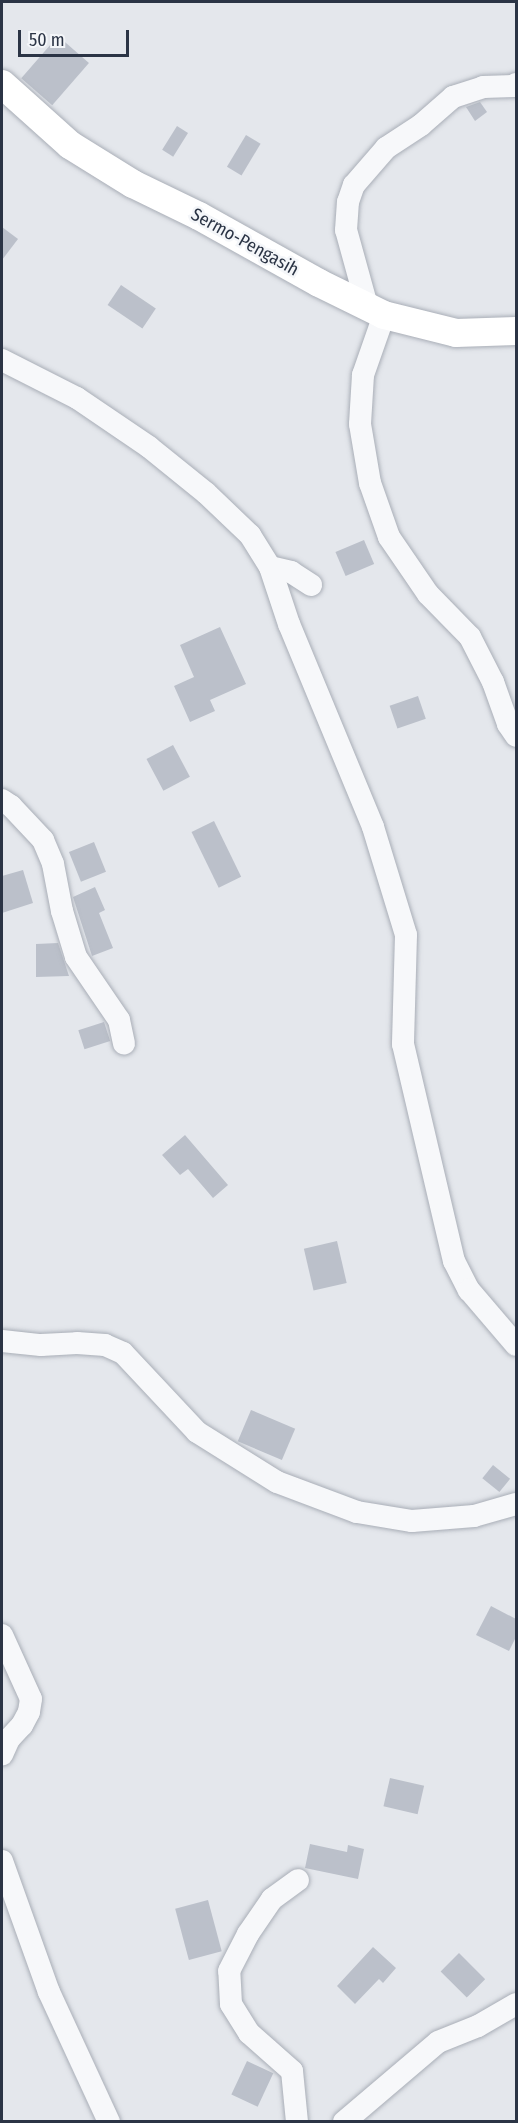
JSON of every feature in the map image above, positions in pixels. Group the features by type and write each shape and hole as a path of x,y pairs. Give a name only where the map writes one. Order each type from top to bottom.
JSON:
{"main road":[{"name":"Sermo-Pengasih","path":"2,84 70,145 133,184 199,216 319,283 375,310 456,333 516,331"}],"street":[{"path":"516,84 514,86 483,87 453,97 421,125 386,148 354,185 348,202 346,230 375,310 363,375 360,424 370,483 389,537 428,594 470,637 493,682 508,724 516,736"},
{"path":"2,360 77,398 149,447 206,492 250,535 270,567 289,624 373,827 406,936 403,1044 454,1261 469,1290 516,1345"},
{"path":"270,567 291,572 311,585"},
{"path":"2,800 11,806 43,840 53,864 62,911 76,957 119,1020 124,1043"},
{"path":"2,1341 41,1345 105,1345 123,1353 197,1432 277,1482 357,1512 412,1521 474,1516 516,1504"},
{"path":"2,1635 31,1699 22,1725 9,1739 2,1755"},
{"path":"2,1861 50,1992 108,2121"},
{"path":"297,2121 292,2072 249,2033 231,2004 229,1971 248,1934 272,1899 298,1880"},
{"path":"344,2121 438,2042 478,2026 516,2004"}],"building":[{"path":"58,36 89,63 52,105 21,78"},
{"path":"480,102 487,112 475,121 466,107"},
{"path":"177,126 188,133 173,157 162,150"},
{"path":"246,135 261,144 242,175 227,167"},
{"path":"2,227 18,239 2,260"},
{"path":"121,285 156,308 142,328 108,305"},
{"path":"364,540 374,564 346,576 335,552"},
{"path":"220,627 246,684 210,700 215,711 190,722 174,686 194,677 180,645"},
{"path":"418,696 426,719 397,728 390,706"},
{"path":"173,745 190,777 163,791 147,759"},
{"path":"214,821 241,877 219,888 192,832"},
{"path":"94,842 106,872 81,882 69,852"},
{"path":"23,870 33,903 2,913 2,876"},
{"path":"95,887 105,910 99,913 113,948 92,956 73,897"},
{"path":"58,943 69,976 36,977 36,944"},
{"path":"104,1022 110,1041 85,1049 78,1030"},
{"path":"185,1135 228,1185 213,1198 188,1169 180,1175 162,1155"},
{"path":"337,1241 347,1283 314,1291 304,1249"},
{"path":"251,1410 295,1429 282,1460 238,1441"},
{"path":"493,1465 510,1479 499,1492 482,1478"},
{"path":"491,1606 516,1619 516,1637 509,1651 476,1635"},
{"path":"390,1778 424,1786 418,1814 383,1806"},
{"path":"310,1844 347,1852 348,1845 364,1849 358,1879 305,1868"},
{"path":"208,1900 222,1951 189,1960 175,1909"},
{"path":"373,1947 396,1968 383,1983 379,1979 355,2004 337,1986"},
{"path":"459,1953 485,1979 467,1998 441,1971"},
{"path":"247,2061 273,2073 258,2107 231,2095"}]}
